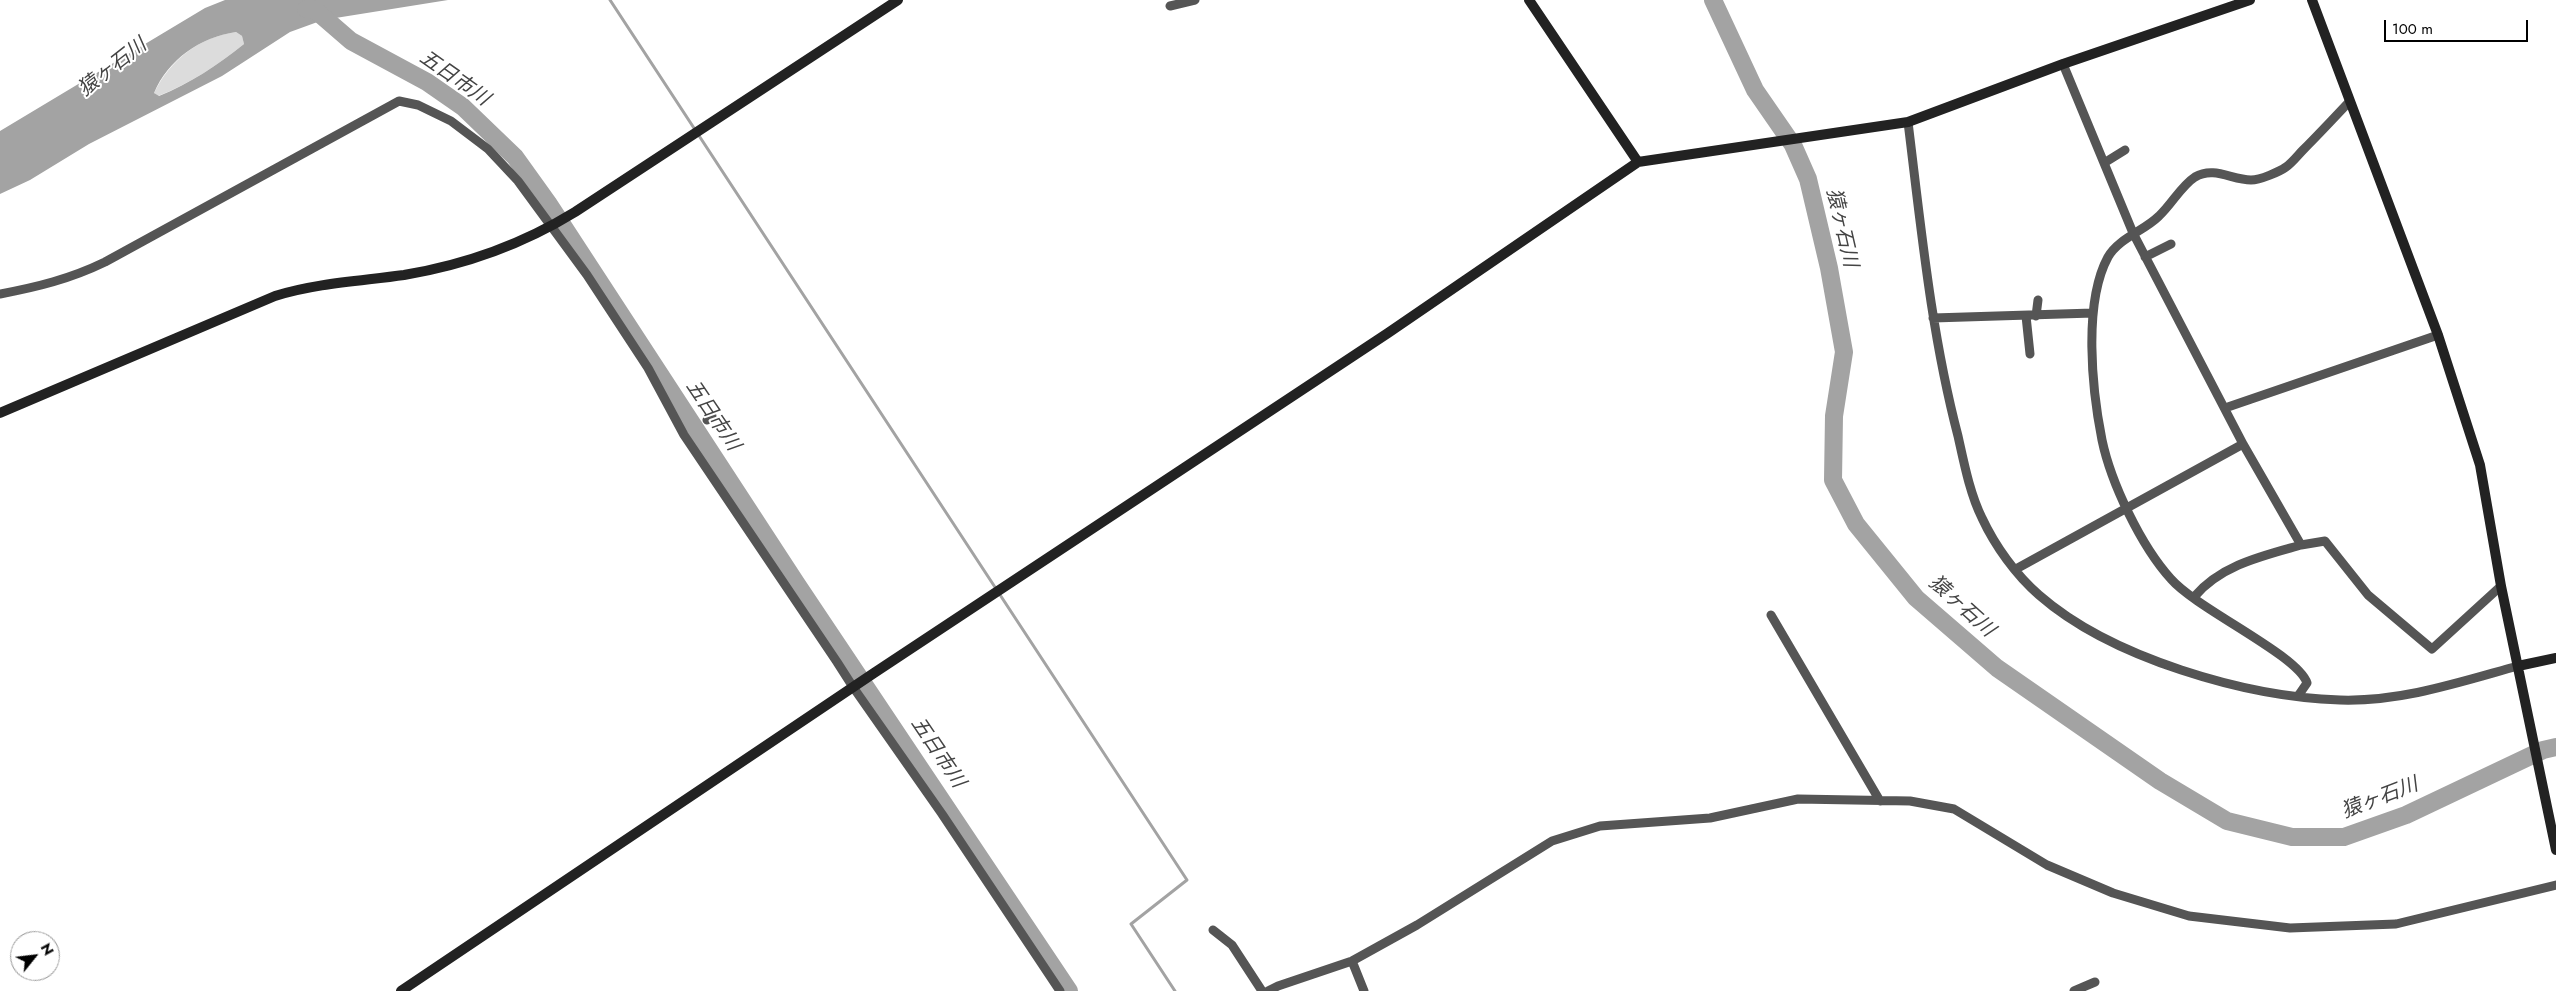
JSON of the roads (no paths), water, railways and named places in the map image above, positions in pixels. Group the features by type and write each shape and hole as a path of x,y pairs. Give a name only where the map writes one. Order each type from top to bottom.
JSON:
{"street":[{"path":"0,413 276,296 306,287 443,267 527,240 575,212 898,0"},
{"path":"1170,6 1195,0"},
{"path":"1529,0 1638,162"},
{"path":"401,991 874,673 1388,333 1638,162 1908,122 2063,64 2250,0"},
{"path":"2312,0 2438,335 2480,465 2501,586 2556,850"},
{"path":"2063,64 2133,233 2243,444 2302,545"},
{"path":"0,294 46,285 76,276 105,262 399,101 418,105 452,120 488,149 518,181 587,276 648,368 684,434 1060,991"},
{"path":"2298,696 2307,683 2304,675 2281,656 2172,581 2142,539 2126,508 2102,441 2093,355 2094,297 2109,254 2133,233 2159,217 2194,177 2208,172 2252,180 2286,167 2349,102"},
{"path":"1908,122 1933,318 1944,383 1981,517 2003,554 2038,594 2061,611 2108,639 2154,660 2246,688 2298,696 2341,700 2407,696 2520,671 2556,658"},
{"path":"2104,163 2125,150"},
{"path":"2145,257 2170,244"},
{"path":"2036,316 2038,300"},
{"path":"1933,318 2093,313"},
{"path":"2026,316 2030,354"},
{"path":"2225,408 2438,335"},
{"path":"2016,569 2243,444"},
{"path":"2194,597 2204,585 2246,561 2302,545 2325,541 2368,595 2432,649 2501,586"},
{"path":"1771,615 1880,801"},
{"path":"1268,991 1352,961 1416,925 1552,841 1600,826 1710,818 1798,799 1910,801 1954,809 2047,865 2113,893 2189,916 2290,928 2396,924 2556,885"},
{"path":"1213,930 1232,945 1262,991"},
{"path":"1352,961 1364,991"},
{"path":"2074,991 2095,982"}],"water":[{"path":"225,0 448,0 323,20 290,32 222,76 89,144 30,180 0,194 0,131 205,8","holes":["236,32 242,36 244,44 214,67 159,96 154,93 168,70 187,52 210,39 223,35"]}],"waterway":[{"path":"610,0 1187,880 1131,924 1175,991"},
{"name":"猿ヶ石川","path":"1713,0 1755,90 1793,145 1808,179 1829,268 1844,352 1834,416 1833,480 1856,524 1916,598 1997,668 2160,781 2227,821 2292,837 2344,837 2406,815 2543,750 2556,747"},
{"name":"五日市川","path":"306,9 314,9 351,41 427,82 463,107 515,157 548,203 796,583 1069,991"}]}
